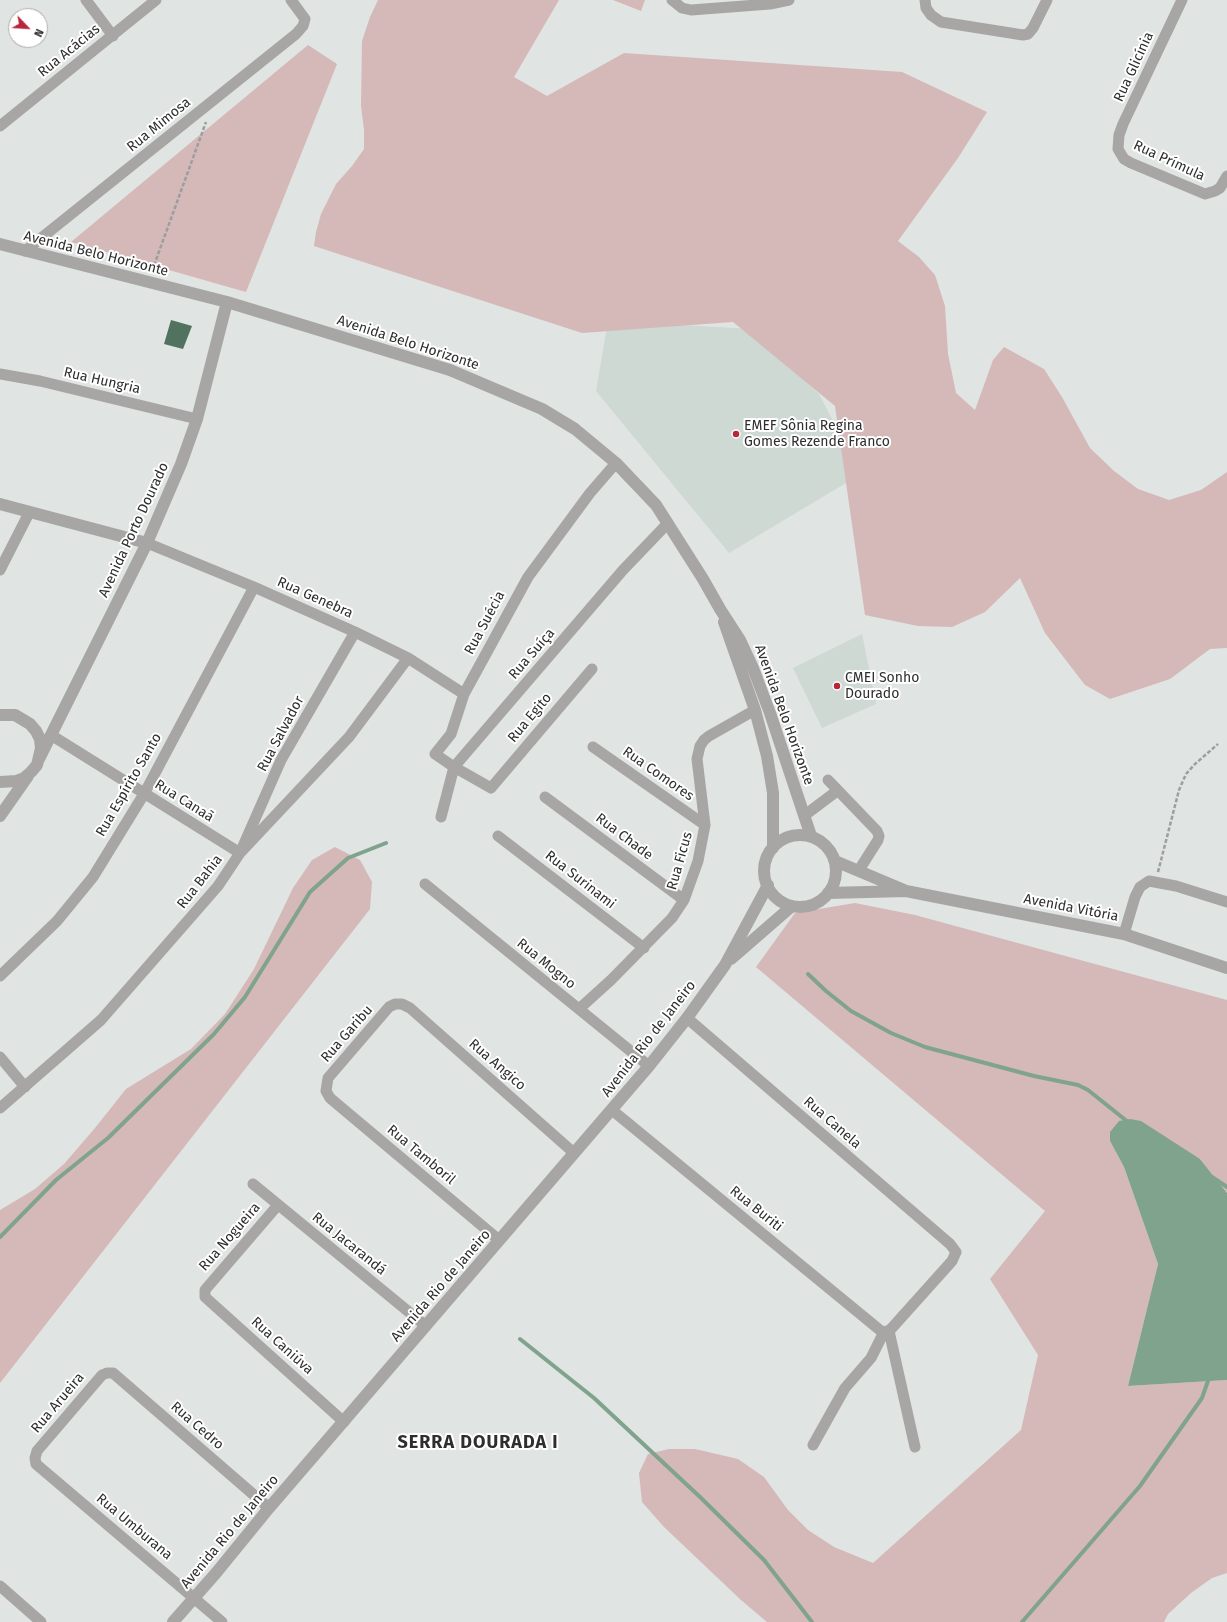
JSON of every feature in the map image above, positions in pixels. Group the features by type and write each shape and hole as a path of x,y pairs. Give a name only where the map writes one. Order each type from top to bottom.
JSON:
{"street":[{"path":"86,0 113,36"},
{"name":"Rua Acácias","path":"0,126 156,0"},
{"name":"Rua Mimosa","path":"25,252 296,34 303,26 304,17 291,0"},
{"path":"672,0 682,8 691,10 770,4 789,0"},
{"path":"925,0 926,8 931,15 941,22 1002,33 1023,35 1028,34 1033,28 1047,0"},
{"name":"Rua Glicínia","path":"1118,148 1119,135 1123,124 1182,0"},
{"name":"Rua Prímula","path":"1118,148 1124,158 1131,163 1205,194 1220,188 1227,176"},
{"name":"Avenida Belo Horizonte","path":"0,244 25,252 227,302 450,370 542,409 575,429 616,462 656,505 740,640 753,668 770,713 811,836"},
{"name":"Avenida Porto Dourado","path":"31,772 148,543 181,464 198,419 227,302"},
{"name":"Rua Hungria","path":"0,374 40,381 198,419"},
{"name":"Rua Suécia","path":"491,788 454,767 435,754 450,734 464,694 528,577 581,504 616,462"},
{"path":"0,504 29,513 148,543"},
{"path":"0,570 29,513"},
{"name":"Rua Suíça","path":"441,817 454,767 623,570 668,523"},
{"name":"Rua Genebra","path":"148,543 254,587 355,632 408,658 464,694"},
{"name":"Rua Espírito Santo","path":"0,976 57,921 93,877 144,794 254,587"},
{"name":"Avenida Belo Horizonte","path":"720,609 754,710 766,756 773,792 773,848"},
{"name":"Rua Salvador","path":"240,853 281,760 355,632"},
{"name":"Rua Bahia","path":"0,1108 101,1020 218,886 240,853 349,737 408,658"},
{"name":"Rua Egito","path":"491,788 592,669"},
{"name":"Rua Ficus","path":"579,1009 644,948 672,918 684,900 698,861 705,825 697,759 700,746 709,736 754,710"},
{"path":"0,715 15,715 30,724 40,739 41,748 38,760"},
{"name":"Rua Canaã","path":"51,735 240,853"},
{"name":"Rua Comores","path":"593,747 705,825"},
{"path":"0,782 16,781 24,778 31,772"},
{"path":"0,816 31,772"},
{"path":"828,780 877,831 879,836 859,870"},
{"path":"804,814 838,791"},
{"name":"Rua Chade","path":"545,797 684,900"},
{"name":"Rua Surinami","path":"498,836 644,948"},
{"path":"790,836 811,836 819,840 831,853 835,861 835,878 828,893 821,900 812,904 792,906 778,899 768,886 765,876 765,866 768,856 780,841 790,836"},
{"name":"Avenida Vitória","path":"835,861 906,891"},
{"path":"1124,934 1135,897 1140,887 1149,882 1176,886 1227,902"},
{"name":"Rua Mogno","path":"425,884 649,1066"},
{"name":"Avenida Rio de Janeiro","path":"173,1622 216,1573 269,1508 649,1066 687,1018 724,965 768,886"},
{"name":"Avenida Vitória","path":"828,893 906,891 1124,934 1227,968"},
{"name":"Avenida Rio de Janeiro","path":"724,965 792,906"},
{"name":"Rua Garibu","path":"326,1090 328,1078 389,1007 398,1003"},
{"name":"Rua Angico","path":"398,1003 406,1005 410,1008 574,1153"},
{"name":"Rua Canela","path":"687,1018 950,1244 956,1252 952,1262 885,1331"},
{"path":"0,1057 25,1087"},
{"name":"Rua Tamboril","path":"326,1090 334,1102 500,1240"},
{"name":"Rua Buriti","path":"612,1110 885,1331"},
{"name":"Rua Jacarandá","path":"253,1184 426,1326"},
{"name":"Rua Nogueira","path":"205,1290 278,1205"},
{"name":"Rua Caniúva","path":"205,1290 205,1298 344,1422"},
{"path":"813,1445 846,1388 871,1358 885,1331"},
{"path":"885,1331 915,1447"},
{"name":"Rua Cedro","path":"102,1375 114,1373 269,1508"},
{"name":"Rua Arueira","path":"37,1450 102,1375"},
{"name":"Rua Umburana","path":"37,1450 35,1458 36,1464 222,1622"},
{"path":"0,1586 40,1622"}],"path":[{"path":"148,282 214,100"},
{"path":"1155,882 1179,790 1186,774 1218,744"}],"shaded area":[{"path":"378,0 559,0 514,77 547,96 624,53 902,72 987,112 958,158 898,241 919,257 935,275 945,306 948,354 956,393 975,410 993,360 1004,347 1044,369 1062,397 1090,448 1114,471 1138,489 1169,500 1201,490 1227,472 1227,648 1210,649 1170,679 1110,699 1085,685 1045,633 1020,578 985,612 952,627 918,626 865,615 835,406 733,322 582,333 314,246 321,214 336,184 352,166 364,149 364,130 361,106 362,41 370,17"},
{"path":"613,0 645,0 641,11"},
{"path":"308,45 337,64 246,292 71,242"},
{"name":"EMEF Sônia Regina Gomes Rezende Franco","path":"608,321 754,329 819,394 861,474 729,553 596,391"},
{"name":"CMEI Sonho Dourado","path":"862,634 876,704 822,728 793,668"},
{"path":"335,847 360,860 372,882 370,909 0,1383 0,1210 35,1189 64,1164 126,1089 191,1049 225,1014 254,969 293,888 312,860"},
{"path":"855,903 915,915 1227,1000 1227,1193 1200,1159 1110,1141 1124,1167 1158,1264 1128,1386 1227,1380 1227,1573 1212,1578 1191,1593 1168,1614 1164,1622 767,1622 741,1600 664,1527 642,1502 639,1473 648,1454 669,1449 695,1449 738,1459 764,1477 788,1510 808,1530 834,1547 873,1563 1021,1430 1038,1355 990,1279 1045,1211 756,967 795,913"},
{"path":"1130,1119 1141,1121 1200,1159 1227,1193 1227,1380 1128,1386 1158,1264 1124,1167 1110,1141 1110,1132 1119,1121"}],"building":[{"path":"171,320 192,326 183,349 164,344"}],"waterway":[{"path":"0,1237 56,1180 108,1138 214,1034 245,997 310,892 348,858 386,843"},
{"path":"808,974 851,1011 891,1033 925,1047 1034,1076 1078,1085 1088,1090 1128,1122"},
{"path":"1212,1177 1227,1187"},
{"path":"520,1339 594,1398 700,1497 764,1560 812,1622"},
{"path":"1022,1622 1140,1486 1202,1398 1209,1378"}],"place":[{"name":"EMEF Sônia Regina Gomes Rezende Franco","path":"736,434"},
{"name":"CMEI Sonho Dourado","path":"837,686"}],"district":[{"name":"SERRA DOURADA I","path":"478,1443"}]}
